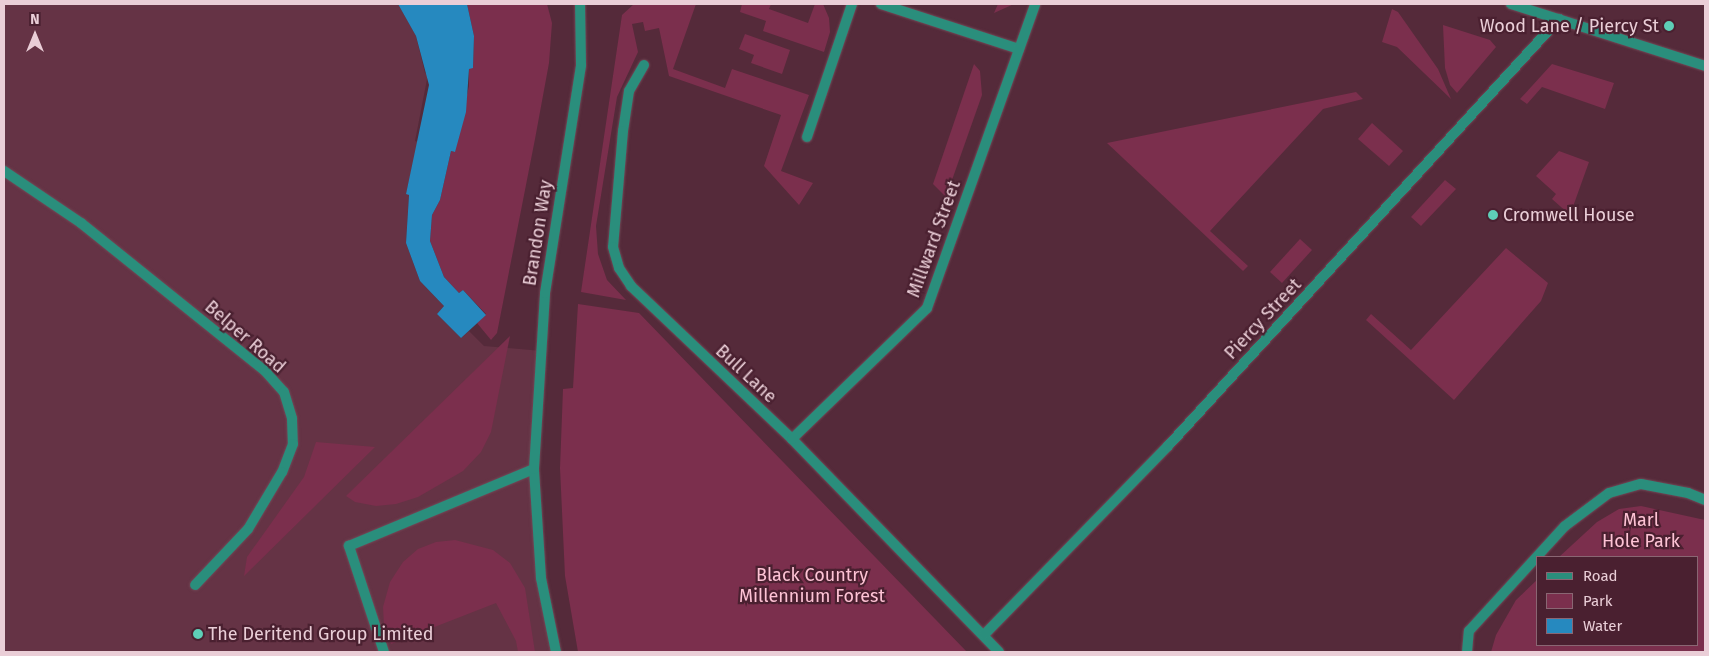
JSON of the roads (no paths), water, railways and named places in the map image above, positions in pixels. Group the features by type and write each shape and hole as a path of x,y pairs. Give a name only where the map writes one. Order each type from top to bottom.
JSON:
{"street":[{"name":"Brandon Way","path":"556,652 541,578 534,469 545,293 581,65 580,4"},
{"path":"807,137 852,4"},
{"path":"880,4 1019,49"},
{"name":"Millward Street","path":"792,439 927,308 1035,4"},
{"path":"1511,4 1705,66"},
{"name":"Piercy Street","path":"984,635 1168,446 1559,19"},
{"name":"Bull Lane","path":"644,65 630,91 623,131 613,247 619,268 631,286 653,309 792,439 999,652"},
{"name":"Belper Road","path":"4,171 89,230 265,371 284,392 292,420 293,444 282,472 248,529 195,585"},
{"path":"384,652 350,546 534,469"},
{"path":"1537,556 1565,526 1608,493 1642,484 1688,493 1705,500"},
{"path":"1467,652 1468,631 1536,557"}],"water":[{"path":"398,4 467,4 474,36 473,68 469,69 466,112 455,152 451,151 440,200 432,215 430,241 444,277 459,293 463,290 486,315 461,338 437,314 444,306 420,281 406,243 409,195 406,194 429,85 416,36"}],"place":[{"name":"Wood Lane / Piercy St","path":"1669,26"},
{"name":"Cromwell House","path":"1493,215"},
{"name":"The Deritend Group Limited","path":"198,634"}],"park label":[{"name":"Marl Hole Park","path":"1641,531"},
{"name":"Black Country Millennium Forest","path":"812,586"}]}
